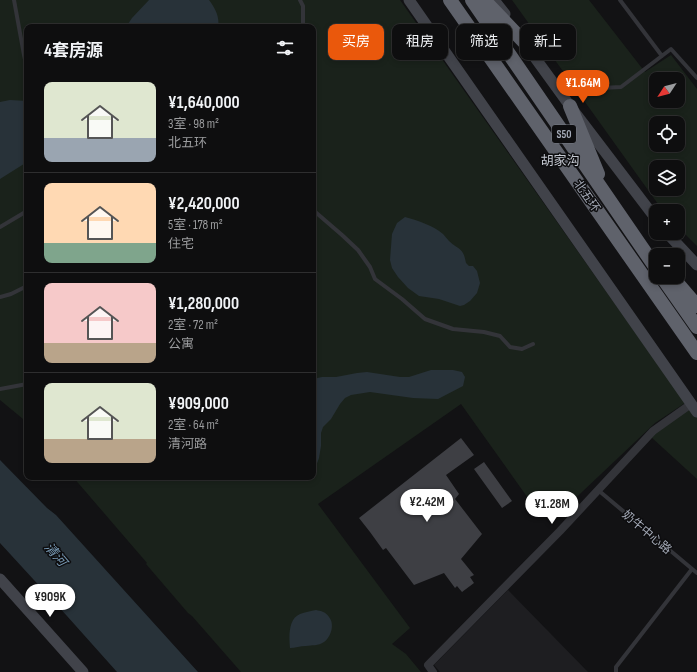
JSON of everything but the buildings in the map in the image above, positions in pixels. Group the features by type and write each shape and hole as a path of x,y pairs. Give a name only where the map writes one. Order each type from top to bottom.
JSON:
{"highway":[{"name":"北五环","path":"450,0 697,353"},
{"name":"北五环","path":"472,0 649,258"},
{"path":"484,0 520,38"},
{"path":"570,106 612,205 649,250"},
{"path":"667,284 697,327"},
{"path":"678,284 697,306"}],"street":[{"path":"409,0 694,408 653,431 430,669"},
{"path":"494,0 520,36"},
{"path":"537,60 570,106 649,210"},
{"path":"674,240 697,265"},
{"path":"0,579 83,672"}],"lane":[{"path":"14,0 24,55"},
{"path":"300,0 303,6 303,24"},
{"path":"620,0 662,56"},
{"path":"559,90 621,87 671,49 697,78"},
{"path":"0,228 24,213"},
{"path":"316,213 358,250 370,266 375,279 402,299 425,319 453,329 484,332 500,336 510,347 522,349 533,344"},
{"path":"0,297 11,294 24,288"},
{"path":"0,389 24,385"},
{"name":"奶牛中心路","path":"598,490 697,573"},
{"path":"616,672 616,667 692,569"}],"shaded area":[{"path":"0,0 400,0 417,24 392,24 392,60 442,60 685,403 655,423 564,509 535,508 461,404 318,504 410,628 392,644 406,654 421,672 241,672 188,613 76,480 316,480 316,24 24,24 24,420 0,400"},
{"path":"512,0 589,0 645,72 671,55 684,72 649,72 649,108 685,108 685,73 697,89 697,246 685,234 685,204 658,204 652,196 685,196 685,160 649,160 649,191 555,60 576,60 576,24 529,24"},
{"path":"688,409 697,416 697,479 651,437"},
{"path":"508,590 588,672 440,672 434,665"}],"water":[{"path":"149,0 209,0 216,13 218,24 128,24"},
{"path":"10,100 24,101 24,164 0,179 0,102"},
{"path":"405,217 430,226 443,234 462,252 466,263 469,266 473,266 477,271 480,283 477,293 470,301 460,306 439,299 419,296 408,288 398,277 392,268 390,260 392,234 397,223"},
{"path":"431,370 453,370 462,372 465,377 463,386 438,399 413,398 370,392 351,395 345,398 331,419 323,427 321,433 319,458 316,466 316,378 367,372 409,377"},
{"name":"清河","path":"0,460 47,508 56,515 198,672 117,672 0,543"},
{"path":"316,610 322,611 328,615 331,620 332,627 329,637 320,644 290,648 290,629 293,620 300,614"}],"district":[{"name":"胡家沟","path":"560,160"}]}
